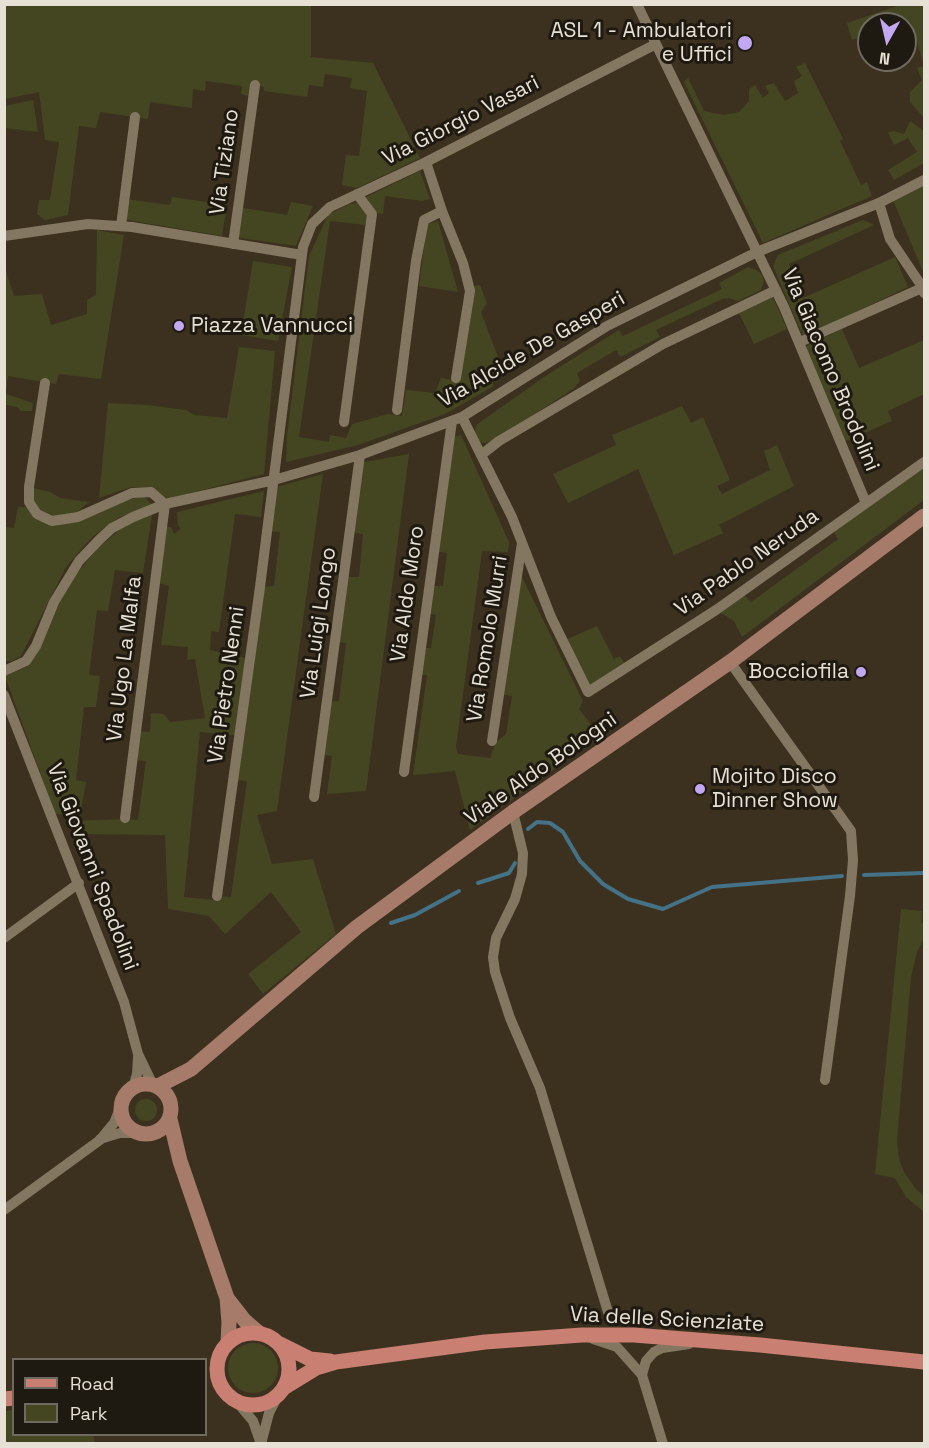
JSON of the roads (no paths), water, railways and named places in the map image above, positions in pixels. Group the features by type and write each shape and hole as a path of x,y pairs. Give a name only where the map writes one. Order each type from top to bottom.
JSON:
{"main road":[{"name":"Viale Aldo Bologni","path":"156,1086 191,1068 357,927 513,812 730,662 924,516"},
{"name":"Viale Aldo Bologni","path":"171,1113 178,1088 191,1068"},
{"path":"180,1161 124,1123 120,1108 122,1100 133,1087 147,1084 156,1086 167,1095 180,1161 227,1298 229,1323 224,1347 216,1364 221,1387 232,1399"},
{"path":"143,1134 165,1126 171,1113"},
{"path":"207,1387 247,1405 258,1405 269,1402 281,1391 289,1377 290,1365 287,1354 280,1344 245,1321 227,1298"},
{"path":"207,1365 224,1347 242,1334 259,1332"},
{"name":"Via delle Scienziate","path":"281,1391 316,1368 336,1362 465,1344 557,1336 625,1335 924,1362"},
{"name":"Via delle Scienziate","path":"280,1344 310,1359 336,1362"}],"street":[{"path":"637,4 758,252"},
{"name":"Via Giorgio Vasari","path":"274,480 303,247 312,224 330,207 426,162 656,44"},
{"name":"Via Tiziano","path":"233,244 255,85"},
{"path":"121,226 135,117"},
{"path":"426,162 442,211 464,263 470,291 456,378"},
{"name":"Via Alcide De Gasperi","path":"4,671 26,661 36,646 65,582 79,561 112,528 165,504 274,480 360,455 457,419 607,326 758,252 879,203 924,180"},
{"path":"344,422 372,214 357,194"},
{"path":"800,342 923,291 890,239 879,203"},
{"path":"397,410 416,261 424,220 442,211"},
{"path":"4,236 88,224 121,226 302,255"},
{"name":"Via Giacomo Brodolini","path":"758,252 800,342 866,503"},
{"path":"481,455 499,441 663,344 776,290"},
{"path":"45,383 29,487 29,502 37,514 52,521 78,517 132,493 151,492 165,504"},
{"name":"Via Romolo Murri","path":"457,419 481,455 512,517 552,617 588,692"},
{"name":"Via Aldo Moro","path":"404,772 457,419"},
{"name":"Via Luigi Longo","path":"314,797 360,455"},
{"name":"Via Pablo Neruda","path":"588,692 716,610 924,462"},
{"name":"Via Pietro Nenni","path":"217,896 274,480"},
{"name":"Via Ugo La Malfa","path":"125,818 165,504"},
{"name":"Via Romolo Murri","path":"492,741 522,543"},
{"path":"730,662 851,831 853,860 850,896 825,1080"},
{"name":"Via Giovanni Spadolini","path":"4,695 124,1002 138,1054 156,1086"},
{"path":"513,812 523,853 522,870 515,899 496,938 493,957 495,972 510,1018 540,1088 608,1312"},
{"path":"4,938 79,883"},
{"name":"Via Giovanni Spadolini","path":"133,1087 137,1074 138,1054"},
{"path":"4,1210 99,1140 114,1123 120,1108"},
{"path":"99,1140 120,1133 143,1134"},
{"path":"557,1336 588,1338 609,1343 623,1352 642,1375 663,1443"},
{"path":"642,1375 649,1356 662,1348 684,1344 729,1343"},
{"path":"261,1443 269,1413 281,1391"},
{"path":"232,1399 254,1421 261,1443"}],"waterway":[{"path":"528,829 537,822 550,823 563,832 580,861 603,884 628,899 663,909 712,887 842,876"},
{"path":"478,883 509,873 515,863"},
{"path":"864,875 924,873"},
{"path":"391,923 415,915 459,891"}],"place":[{"name":"ASL 1 - Ambulatori e Uffici","path":"745,43"},
{"name":"Piazza Vannucci","path":"179,326"},
{"name":"Bocciofila","path":"861,672"},
{"name":"Mojito Disco Dinner Show","path":"700,789"}]}
